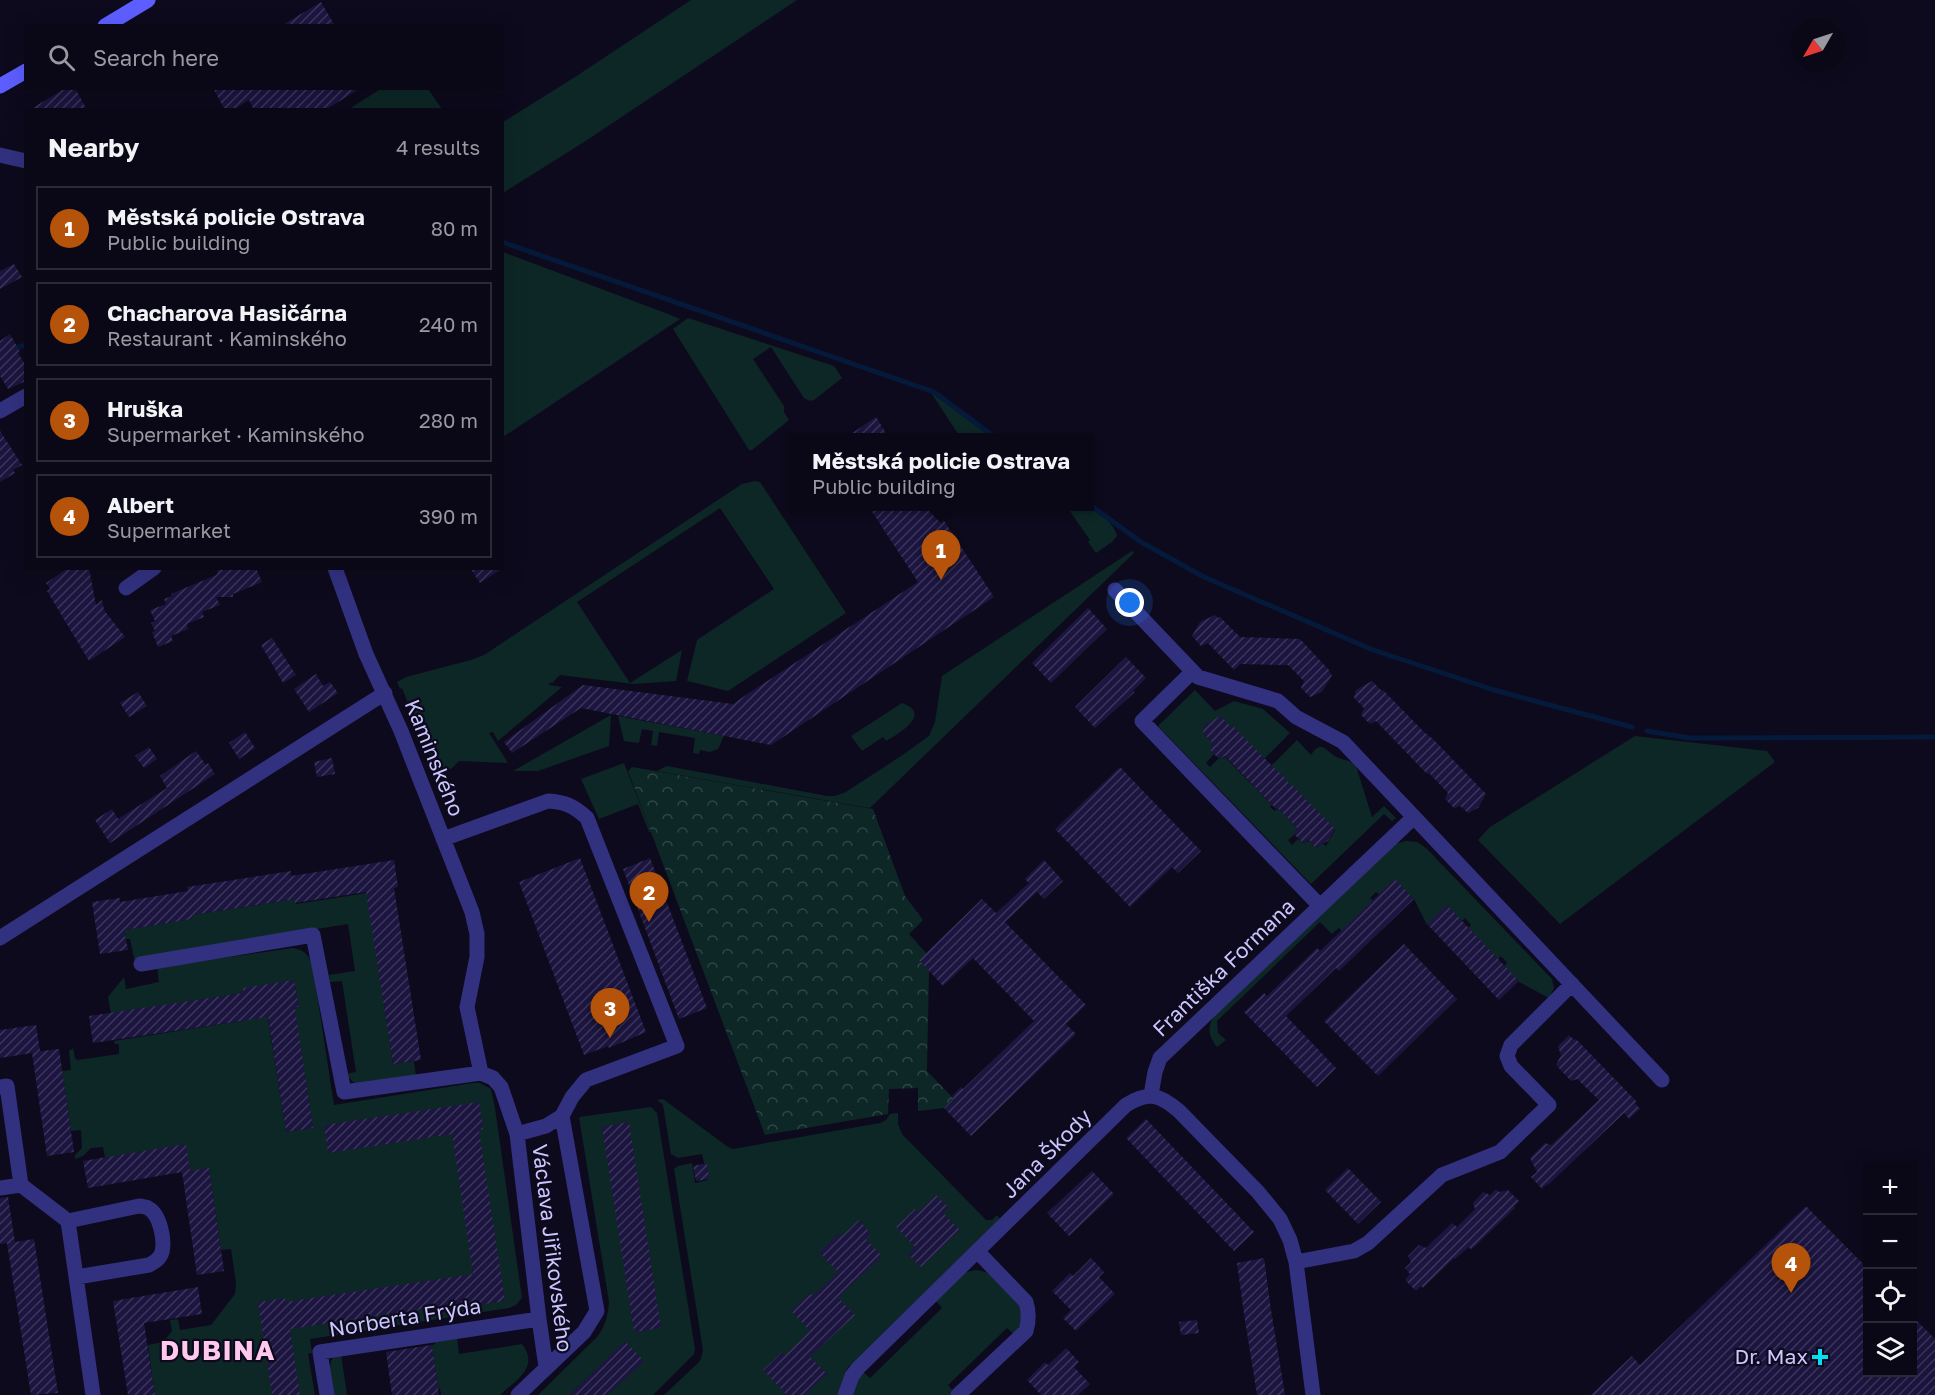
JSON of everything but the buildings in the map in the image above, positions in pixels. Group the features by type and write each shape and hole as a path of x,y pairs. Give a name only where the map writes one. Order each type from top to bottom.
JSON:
{"main road":[{"path":"108,24 148,0"},
{"path":"0,86 24,72"}],"street":[{"path":"0,155 24,161"},
{"path":"0,411 24,397"},
{"path":"126,588 151,570"},
{"name":"Kaminského","path":"335,570 362,644 409,750 443,839 548,801 562,802 575,807 587,818 677,1046 586,1080 572,1097 562,1116"},
{"path":"1115,590 1192,672 1205,680 1278,701 1296,717 1343,742 1662,1080"},
{"name":"Františka Formana","path":"1192,672 1142,721 1320,906"},
{"name":"Kaminského","path":"0,938 385,693"},
{"name":"Františka Formana","path":"1151,1095 1160,1058 1414,817"},
{"path":"141,964 313,935 344,1092 481,1073 467,1007 477,957 477,934 472,912 443,839"},
{"path":"1296,1262 1354,1251 1368,1243 1442,1175 1500,1152 1549,1105 1511,1066 1507,1056 1511,1045 1572,984"},
{"name":"Václava Jiřikovského","path":"481,1073 493,1078 501,1087 517,1134 546,1367"},
{"path":"0,1087 8,1086 21,1185 68,1221 93,1395"},
{"path":"1151,1095 1165,1099 1179,1111 1258,1192 1280,1219 1290,1240 1296,1262 1313,1395"},
{"name":"Jana Škody","path":"845,1395 852,1376 858,1368 1126,1106 1138,1098 1151,1095"},
{"name":"Václava Jiřikovského","path":"517,1134 546,1126 562,1116 597,1311 584,1332 518,1395"},
{"path":"0,1188 21,1185"},
{"path":"68,1221 139,1206 148,1208 159,1223 163,1245 162,1254 149,1265 77,1277"},
{"path":"958,1395 1026,1330 1028,1325 1026,1302 978,1252"},
{"name":"Norberta Frýda","path":"327,1395 320,1352 539,1319"}],"green space":[{"path":"691,0 797,0 584,142 504,192 504,121"},
{"path":"379,90 429,90 441,108 351,108"},
{"path":"504,252 680,319 504,436"},
{"path":"688,318 834,366 842,378 810,401 804,398 771,347 753,359 784,406 784,412 789,420 749,450 673,329"},
{"path":"932,394 987,433 957,433"},
{"path":"760,482 846,613 728,691 687,681 697,640 774,589 720,508 577,602 630,683 682,650 676,681 634,684 560,675 549,685 562,687 498,741 493,732 489,733 508,763 459,761 451,769 434,768 402,688 400,689 397,682 406,677 484,655 742,484"},
{"path":"1094,510 1110,523 1117,536 1096,553 1088,542 1090,540 1070,511"},
{"path":"1132,551 1134,553 869,808 657,771 667,766 827,796 846,792 929,736 935,722 942,676"},
{"path":"1195,690 1215,711 1234,701 1263,709 1290,733 1264,759 1230,727 1204,728 1203,733 1213,743 1210,750 1214,754 1206,763 1210,767 1218,759 1225,757 1272,805 1270,807 1275,811 1278,808 1297,828 1288,840 1292,845 1298,839 1303,843 1309,841 1317,848 1322,843 1326,846 1335,830 1271,766 1297,740 1311,755 1318,747 1322,747 1335,756 1354,764 1372,817 1384,806 1396,818 1392,821 1384,814 1311,884 1158,726"},
{"path":"902,703 911,708 914,713 910,724 886,741 883,737 862,751 851,736"},
{"path":"611,715 609,746 538,771 513,771"},
{"path":"618,716 724,736 718,749 710,752 700,750 699,754 693,753 695,738 659,732 657,746 651,745 653,731 642,729 639,743 624,741"},
{"path":"1635,736 1767,751 1775,762 1560,924 1478,840 1490,827"},
{"path":"624,763 651,832 649,832 638,804 599,819 581,779"},
{"path":"632,767 873,809 905,896 923,920 909,934 926,953 929,971 927,1071 954,1099 944,1108 918,1111 918,1088 889,1089 888,1114 765,1135 628,771"},
{"path":"1406,841 1417,842 1426,848 1552,979 1554,988 1549,998 1519,982 1504,966 1507,963 1501,956 1498,959 1468,928 1471,925 1465,918 1462,921 1447,906 1427,925 1414,899 1395,880 1379,894 1376,892 1370,898 1373,901 1342,931 1339,928 1332,934 1320,922 1217,1021 1218,1033 1226,1040 1217,1047 1210,1032 1210,1024 1215,1015 1395,844"},
{"path":"367,893 393,1064 414,1061 416,1077 358,1084 346,1074 356,1072 342,981 330,982 329,975 355,971 348,924 249,940 135,963 130,939 126,939 124,930 192,919 192,915 295,899 296,904"},
{"path":"293,948 306,954 313,968 334,1105 473,1083 480,1083 491,1089 522,1298 516,1305 509,1308 310,1339 312,1353 308,1354 315,1395 155,1395 148,1345 163,1342 172,1331 170,1320 178,1319 180,1330 211,1325 235,1294 236,1283 231,1249 221,1250 209,1169 190,1172 105,1158 103,1147 91,1148 83,1156 75,1159 75,1155 82,1148 81,1130 71,1131 62,1071 71,1070 69,1051 73,1048 77,1060 119,1054 119,1044 115,1044 114,1041 247,1020 267,1013 286,1132 313,1128 294,1009 299,1007 294,981 243,989 243,993 111,1014 108,997 124,977 126,989 159,982 157,967"},
{"path":"663,1099 733,1149 880,1123 890,1114 898,1113 898,1124 902,1134 986,1220 992,1220 997,1215 1000,1219 848,1367 837,1395 664,1395 698,1363 703,1350 674,1169 692,1163 695,1183 708,1180 702,1154 678,1158 671,1154 663,1105 657,1100"},
{"path":"651,1107 657,1113 694,1354 653,1395 538,1395 598,1336 608,1311 609,1302 579,1117"},
{"path":"977,1270 989,1273 1019,1303 1023,1322 1015,1335 1007,1328 948,1385 955,1393 953,1395 850,1395 862,1371 870,1378 942,1308 935,1300 966,1272"},
{"path":"457,1337 459,1354 522,1344 527,1352 527,1366 519,1378 500,1395 441,1395 432,1345 435,1344 435,1340"},
{"path":"341,1354 347,1395 334,1395 331,1361 335,1355"}],"waterway":[{"path":"504,243 934,392 989,433"},
{"path":"0,352 24,346"},
{"path":"1094,508 1141,542 1204,577 1373,650 1494,690 1632,727"},
{"path":"1647,731 1690,738 1935,737"}],"place":[{"name":"Městská policie Ostrava","path":"941,580"},
{"name":"Chacharova Hasičárna","path":"649,922"},
{"name":"Hruška","path":"610,1038"},
{"name":"Albert","path":"1791,1293"},
{"name":"Dr. Max","path":"1820,1357"}],"district":[{"name":"DUBINA","path":"218,1351"}]}
